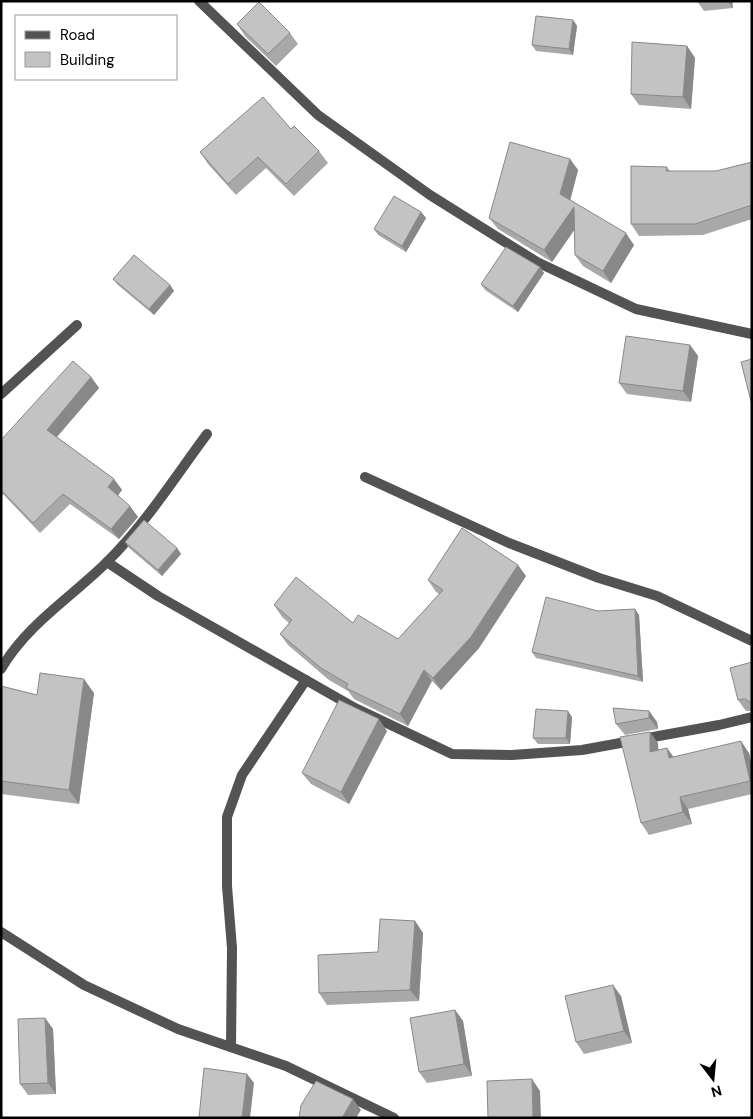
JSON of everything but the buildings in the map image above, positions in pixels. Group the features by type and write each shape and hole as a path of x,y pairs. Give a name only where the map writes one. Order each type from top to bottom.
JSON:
{"street":[{"path":"200,1 318,115 430,195 537,262 636,309 752,334"},
{"path":"1,394 77,325"},
{"path":"1,669 12,651 38,623 107,562 129,538 207,434"},
{"path":"365,476 509,544 599,578 657,596 752,641"},
{"path":"107,562 158,596 356,708 452,754 512,755 582,750 719,725 752,717"},
{"path":"230,1047 232,948 227,886 227,817 242,775 306,680"},
{"path":"1,932 84,985 178,1029 286,1066 394,1118"}]}
